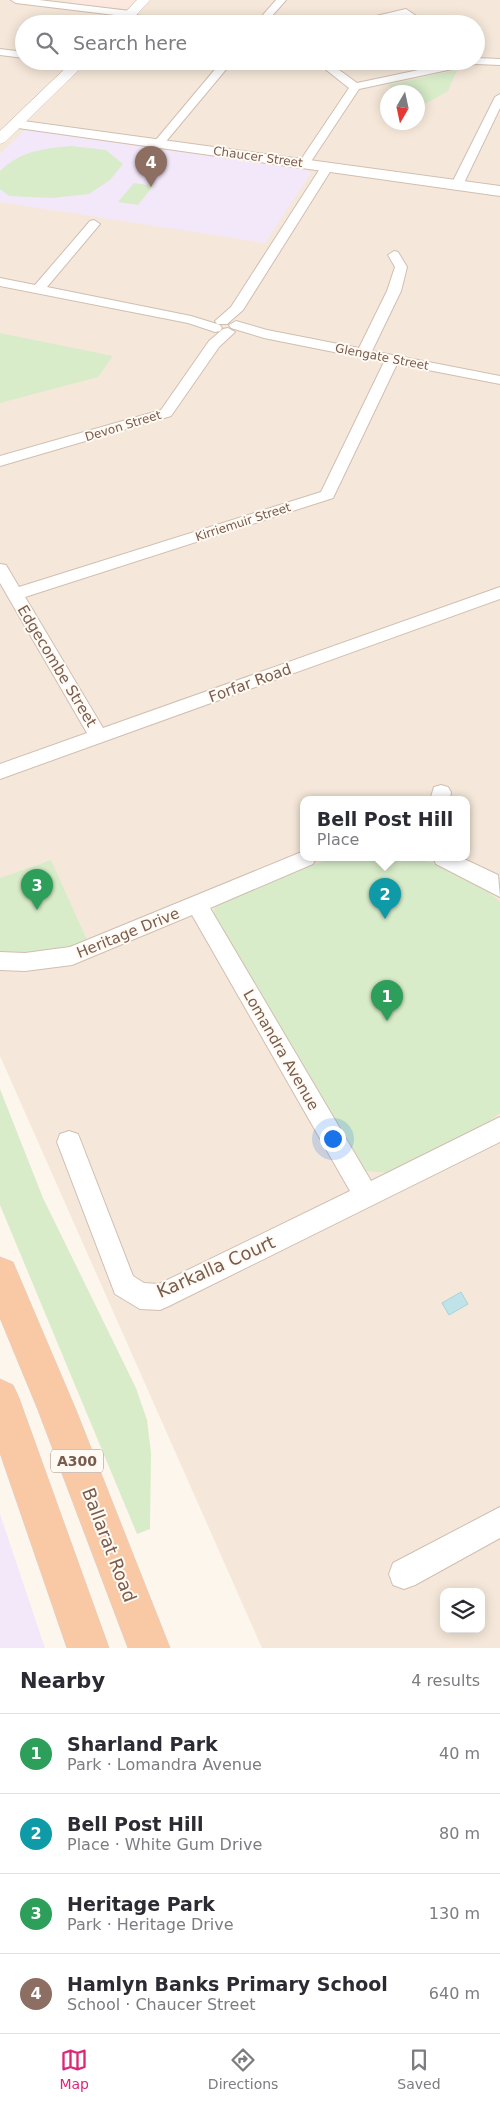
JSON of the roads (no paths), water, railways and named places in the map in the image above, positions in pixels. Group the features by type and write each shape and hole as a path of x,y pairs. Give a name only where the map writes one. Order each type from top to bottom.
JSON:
{"highway":[{"name":"Ballarat Road","path":"0,1275 57,1410 148,1648"},
{"path":"0,1398 88,1648"}],"main road":[{"path":"128,15 144,0"},
{"path":"0,139 69,70"}],"street":[{"path":"16,0 107,15"},
{"path":"268,15 280,0"},
{"path":"384,15 408,9 414,15"},
{"path":"0,52 15,54"},
{"path":"485,61 500,62"},
{"path":"159,144 221,70"},
{"path":"332,70 355,87"},
{"path":"304,164 355,87 432,70"},
{"path":"457,185 500,97"},
{"name":"Chaucer Street","path":"0,115 19,121 159,144 500,191"},
{"name":"Devon Street","path":"0,461 166,413 225,326 327,167"},
{"path":"39,289 94,224"},
{"path":"364,353 394,291 401,267 394,256"},
{"name":"Glengate Street","path":"0,282 500,380"},
{"name":"Kirriemuir Street","path":"15,594 327,495 392,359"},
{"name":"Edgecombe Street","path":"0,569 99,737"},
{"name":"Forfar Road","path":"0,772 500,593"},
{"name":"Heritage Drive","path":"0,961 25,962 72,956 300,861"},
{"path":"449,861 491,881 500,889"},
{"name":"Lomandra Avenue","path":"196,905 366,1196"},
{"name":"Karkalla Court","path":"69,1142 124,1285 140,1296 160,1297 494,1133 500,1128"},
{"path":"404,1574 500,1522"}],"water":[{"path":"461,1292 468,1304 449,1315 442,1303"}],"place":[{"name":"Hamlyn Banks Primary School","path":"151,187"},
{"name":"Heritage Park","path":"37,910"},
{"name":"Bell Post Hill","path":"385,919"},
{"name":"Sharland Park","path":"387,1021"}]}
